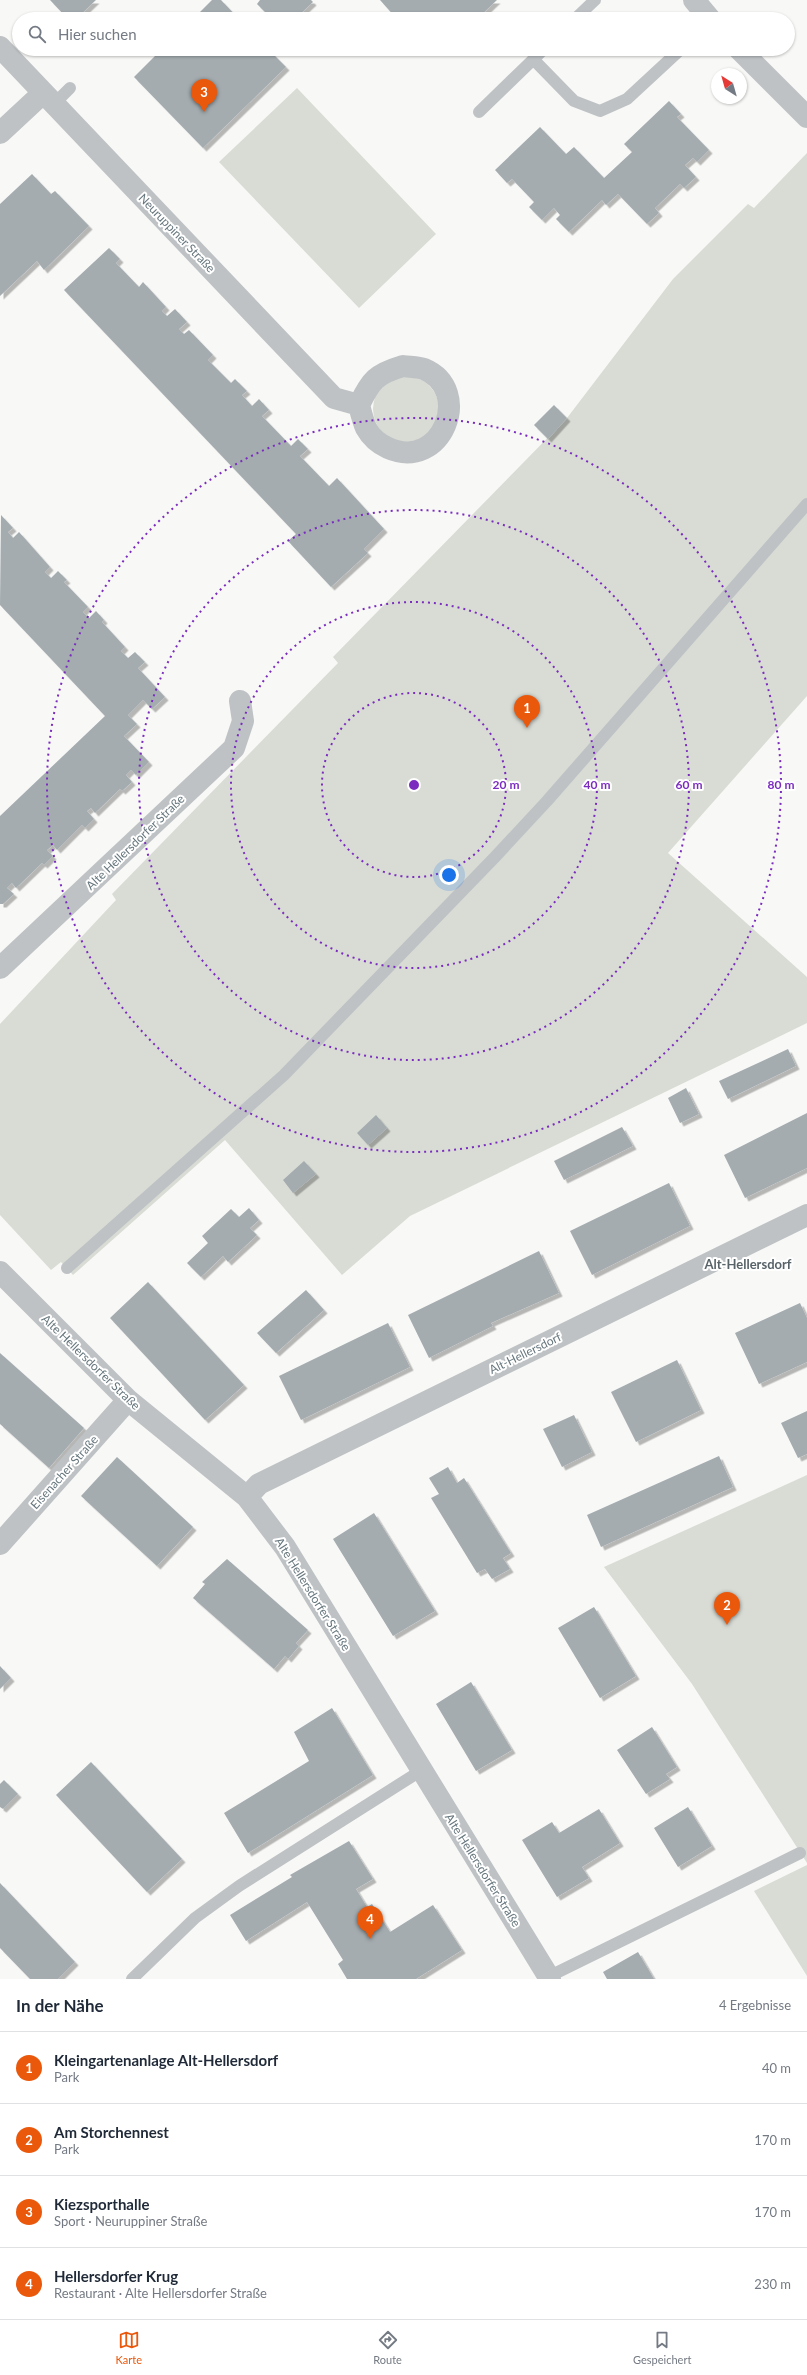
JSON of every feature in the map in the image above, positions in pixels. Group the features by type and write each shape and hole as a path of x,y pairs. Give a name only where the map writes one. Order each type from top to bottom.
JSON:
{"street":[{"path":"694,0 704,12"},
{"name":"Neuruppiner Straße","path":"0,47 334,398 359,405"},
{"path":"746,56 807,117"},
{"path":"0,133 48,98"},
{"name":"Alte Hellersdorfer Straße","path":"0,968 234,748 243,721 240,701"},
{"name":"Alt-Hellersdorf","path":"247,1497 259,1484 807,1215"},
{"name":"Alte Hellersdorfer Straße","path":"0,1272 128,1400 247,1497 285,1547 549,1978"},
{"name":"Eisenacher Straße","path":"0,1544 128,1400"}],"lane":[{"path":"582,12 595,0"},
{"path":"479,112 537,56"},
{"path":"533,60 574,101 600,111 627,99 673,56"},
{"path":"48,98 70,88"},
{"path":"67,1268 284,1075 547,801 807,504"},
{"path":"132,1979 195,1918 239,1886 422,1770"},
{"path":"549,1978 800,1853"}],"shaded area":[{"path":"297,88 436,234 359,308 219,162"},
{"path":"807,153 807,696 668,853 807,977 807,1023 410,1216 342,1275 225,1140 73,1275 61,1262 51,1270 0,1215 0,1024 116,900 112,894 338,663 333,657 567,418 673,279 748,204 754,208"},
{"path":"406,376 419,379 429,386 436,396 439,409 436,422 429,432 419,439 406,442 393,439 383,432 376,422 373,409 376,396 383,386 393,379"},
{"path":"807,1475 807,1863 692,1684 604,1567"},
{"path":"807,1865 807,1976 754,1891"}],"building":[{"path":"50,0 96,0 83,12 61,12"},
{"path":"212,0 221,0 232,12 200,12"},
{"path":"260,0 311,0 313,2 302,12 265,12 257,4"},
{"path":"380,0 497,0 484,12 391,12"},
{"path":"155,56 275,56 286,67 203,148 134,77"},
{"path":"669,101 681,114 677,117 709,150 697,162 693,158 685,165 696,177 684,188 680,184 655,208 659,213 647,224 618,194 606,205 602,200 569,232 556,219 560,215 554,208 542,220 529,207 534,202 512,179 507,183 495,170 540,127 566,154 574,147 604,178 632,152 624,144"},
{"path":"32,174 51,194 55,191 89,226 44,270 37,261 0,296 0,204"},
{"path":"109,248 120,259 116,263 139,287 143,282 166,307 162,311 167,316 175,309 187,322 179,329 184,334 189,330 213,355 208,360 231,383 235,379 247,391 242,395 252,406 259,399 269,410 262,416 291,446 298,439 308,449 300,456 329,486 337,478 384,529 364,549 368,553 331,587 288,541 296,534 64,290"},
{"path":"554,405 567,418 548,439 534,425"},
{"path":"1,515 13,528 8,532 13,538 19,532 50,567 45,572 51,578 58,571 67,580 64,582 88,607 83,612 89,618 96,611 104,620 102,622 125,647 121,651 128,658 135,652 145,662 138,668 165,697 152,709 143,700 128,715 137,724 124,736 149,762 136,775 131,770 126,775 132,782 122,791 120,789 95,813 91,808 87,811 94,819 85,828 82,825 57,850 53,845 47,850 53,856 44,865 42,863 16,888 12,883 7,888 14,894 3,904 0,904 0,816 105,716 0,605"},
{"path":"788,1049 796,1066 728,1099 719,1081"},
{"path":"686,1088 699,1114 680,1123 668,1098"},
{"path":"807,1113 807,1168 745,1198 724,1155"},
{"path":"376,1115 387,1128 368,1145 357,1133"},
{"path":"622,1127 633,1146 564,1180 554,1161"},
{"path":"304,1161 316,1174 293,1193 283,1180"},
{"path":"669,1183 690,1226 592,1275 570,1231"},
{"path":"249,1208 259,1220 250,1228 257,1235 228,1262 223,1256 201,1277 187,1263 208,1243 202,1236 231,1209 239,1217"},
{"path":"539,1251 559,1293 491,1323 493,1326 429,1358 408,1315"},
{"path":"148,1282 244,1385 205,1420 110,1318"},
{"path":"306,1290 324,1310 276,1353 257,1333"},
{"path":"800,1303 807,1318 807,1362 759,1384 735,1333"},
{"path":"388,1323 410,1367 301,1420 279,1376"},
{"path":"0,1353 84,1428 49,1468 0,1424"},
{"path":"677,1360 701,1410 636,1442 611,1392"},
{"path":"807,1411 807,1454 798,1458 781,1423"},
{"path":"574,1415 592,1452 562,1467 543,1429"},
{"path":"719,1456 733,1487 601,1547 587,1515"},
{"path":"117,1457 193,1527 157,1566 81,1496"},
{"path":"448,1467 457,1483 464,1478 511,1553 503,1558 510,1569 492,1579 485,1569 477,1573 431,1498 439,1494 429,1478"},
{"path":"374,1513 435,1611 393,1636 333,1539"},
{"path":"227,1559 308,1630 296,1643 299,1646 288,1659 285,1656 274,1669 193,1598 205,1584 202,1582"},
{"path":"594,1607 636,1676 600,1698 558,1628"},
{"path":"0,1666 11,1678 0,1689"},
{"path":"471,1682 512,1750 476,1771 436,1704"},
{"path":"332,1708 373,1775 248,1853 224,1813 309,1761 294,1732"},
{"path":"652,1727 677,1767 666,1774 670,1779 646,1794 617,1750"},
{"path":"91,1762 182,1859 147,1892 56,1795"},
{"path":"4,1780 18,1794 3,1809 0,1807 0,1784"},
{"path":"688,1807 712,1846 678,1867 654,1828"},
{"path":"599,1809 620,1843 582,1867 589,1878 557,1897 522,1840 552,1822 559,1833"},
{"path":"349,1841 373,1879 356,1889 367,1907 372,1904 390,1932 433,1905 462,1950 416,1979 347,1979 338,1964 343,1960 307,1902 246,1941 230,1915 292,1877 290,1875"},
{"path":"0,1883 75,1962 58,1979 30,1979 0,1948"},
{"path":"638,1952 654,1979 607,1979 603,1972"}],"place":[{"name":"Kiezsporthalle","path":"204,112"},
{"name":"Kleingartenanlage Alt-Hellersdorf","path":"527,728"},
{"name":"Am Storchennest","path":"727,1625"},
{"name":"Hellersdorfer Krug","path":"370,1939"}],"district":[{"name":"Alt-Hellersdorf","path":"748,1264"}]}
